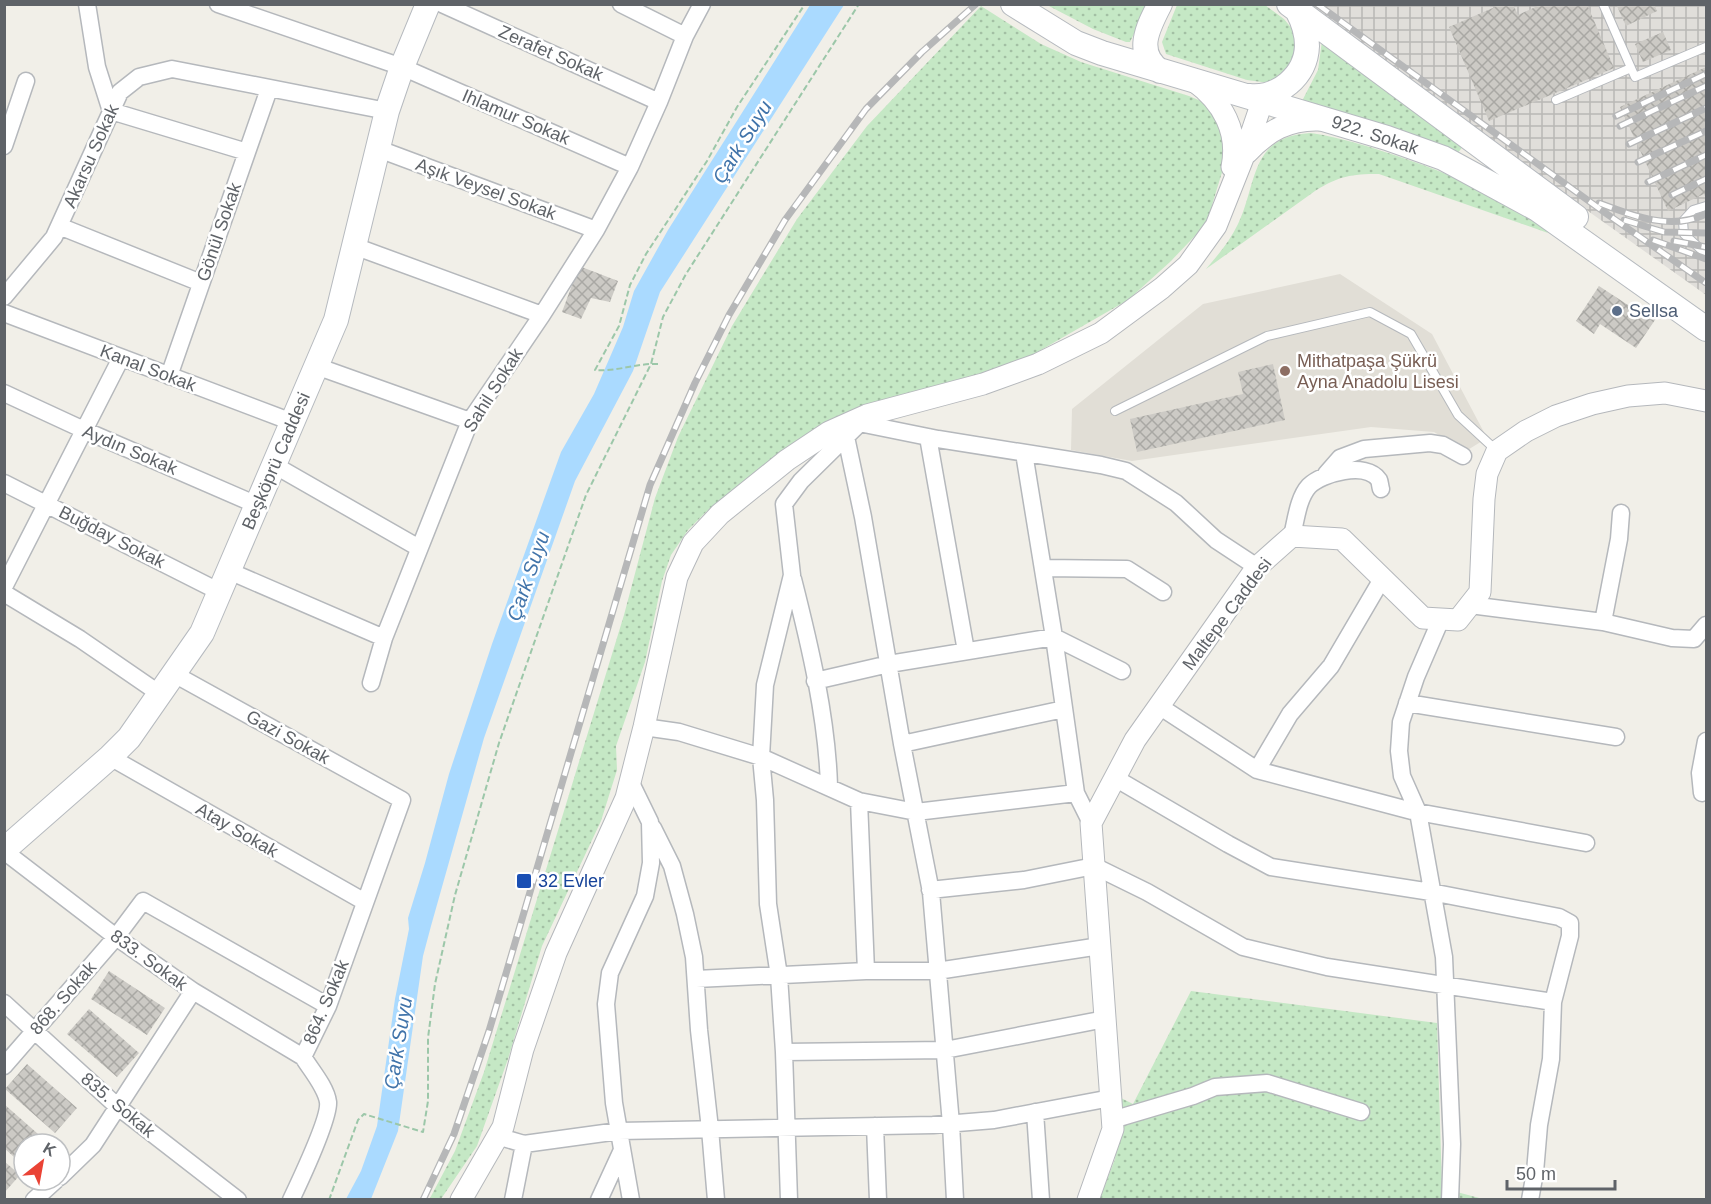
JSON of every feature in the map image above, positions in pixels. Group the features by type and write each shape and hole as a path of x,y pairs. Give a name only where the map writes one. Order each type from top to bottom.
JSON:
{"main road":[{"name":"Beşköprü Caddesi","path":"4,850 129,738 202,633 336,320 376,148 402,67 428,4"},
{"name":"922. Sokak","path":"1013,4 1085,47 1123,61 1194,81 1261,96 1331,122 1418,148 1443,158 1537,209 1707,329"},
{"path":"1160,4 1148,30 1145,48 1148,60 1160,71"},
{"path":"1261,96 1293,80 1305,58 1306,36 1293,7"},
{"path":"1293,7 1707,312"}],"street":[{"path":"87,4 97,67 111,111 247,152"},
{"name":"Ihlamur Sokak","path":"218,4 402,67 630,167"},
{"name":"Zerafet Sokak","path":"442,4 659,102"},
{"path":"621,4 685,36"},
{"name":"Sahil Sokak","path":"370,683 384,638 470,422 596,230 630,167 685,36 702,4"},
{"name":"Akarsu Sokak","path":"4,297 54,237 120,92 139,77 172,69 387,111"},
{"path":"4,146 26,81"},
{"path":"1194,81 1211,96 1226,116 1234,141 1234,156 1224,206"},
{"name":"Gönül Sokak","path":"169,376 269,89"},
{"path":"461,1200 502,1127 523,1049 556,953 622,808 644,728 677,577 693,543 720,514 787,460 829,432 863,419 983,384 1038,364 1101,333 1162,288 1188,265 1216,226 1243,158 1261,96"},
{"path":"1243,158 1265,135 1277,127 1307,120 1331,122"},
{"name":"Aşık Veysel Sokak","path":"376,148 596,230"},
{"path":"59,226 201,283"},
{"path":"354,246 542,315"},
{"name":"Kanal Sokak","path":"4,313 292,422"},
{"path":"4,587 121,358"},
{"path":"316,366 470,422"},
{"name":"Aydın Sokak","path":"4,393 257,505"},
{"path":"1463,456 1443,445 1430,443 1364,448 1340,458 1326,474 1308,487 1300,502 1292,536 1342,539 1423,618 1458,620 1480,592 1487,474 1497,451 1526,431 1556,416 1592,404 1628,396 1665,393 1707,401"},
{"path":"863,419 928,437 1126,471 1176,503 1216,540 1257,567"},
{"path":"830,786 828,755 815,681 792,575 784,504 801,481 863,419"},
{"path":"846,437 863,517 930,890 951,1124 955,1200"},
{"path":"928,437 966,651"},
{"path":"1024,453 1044,568 1076,793 1091,823 1113,1129 1088,1200"},
{"path":"274,465 419,548"},
{"path":"1326,474 1352,470 1370,471 1379,480 1381,489"},
{"name":"Buğday Sokak","path":"4,483 46,504 225,581"},
{"path":"1603,622 1619,539 1621,513"},
{"name":"Maltepe Caddesi","path":"1091,823 1135,740 1257,567 1292,536"},
{"path":"1044,568 1127,569 1163,592"},
{"path":"789,1200 784,1052 779,976 768,904 765,800 761,757 765,685 792,575"},
{"path":"1257,770 1290,714 1331,666 1382,579"},
{"path":"225,581 384,638"},
{"name":"Gazi Sokak","path":"4,594 80,639 402,800"},
{"path":"1470,604 1603,622 1672,638 1694,639 1707,625"},
{"path":"1441,619 1416,677 1401,722 1400,759 1402,776 1418,812 1444,957 1452,1144 1450,1200"},
{"path":"815,681 890,664 1054,637 1122,671"},
{"path":"1407,703 1616,737"},
{"path":"1159,706 1257,770 1418,812 1586,843"},
{"path":"902,744 1064,709"},
{"path":"644,728 680,732 761,757 830,786 859,801 916,812 1076,793"},
{"path":"1702,793 1700,773 1707,741"},
{"name":"Atay Sokak","path":"110,757 364,902"},
{"path":"1115,778 1271,867 1431,892 1559,917 1570,923 1570,936 1553,1002 1551,1059 1539,1125 1530,1200"},
{"path":"630,781 672,866 688,925 694,957 716,1200"},
{"name":"864. Sokak","path":"291,1200 316,1142 328,1103 321,1086 303,1057 328,1006 402,800"},
{"path":"859,801 866,970"},
{"path":"631,1200 614,1103 606,1004 610,973 645,896 651,863 650,822"},
{"name":"833. Sokak","path":"4,850 116,937 193,991 303,1057"},
{"path":"930,890 1024,880 1094,866 1147,892 1243,947 1327,967 1553,1002"},
{"name":"868. Sokak","path":"4,1066 116,937 143,901 328,1006"},
{"path":"696,979 866,970 938,971 1100,946"},
{"path":"72,1165 93,1145 193,991"},
{"name":"835. Sokak","path":"4,1003 118,1107 238,1200"},
{"path":"784,1052 945,1050 1105,1019"},
{"path":"1112,1120 1193,1096 1215,1086 1267,1083 1361,1112"},
{"path":"498,1136 524,1144 619,1131 951,1124 994,1120 1111,1098"},
{"path":"1035,1112 1041,1200"},
{"path":"875,1126 878,1200"},
{"path":"513,1200 524,1144"},
{"path":"599,1200 622,1150"}],"lane":[{"path":"1603,4 1635,77 1707,47"},
{"path":"1556,100 1631,68"},
{"path":"1707,206 1692,210 1683,221 1684,234 1707,254"},
{"path":"1115,411 1267,336 1370,312 1412,334 1458,415 1497,451"}],"path":[{"path":"658,364 611,371 595,370 619,326 630,285 646,254 707,160 737,107 805,4"},
{"path":"328,1200 358,1120 364,1114 423,1132 428,1101 428,1038 435,984 455,895 499,743 586,495 651,364 663,316 686,274 859,4"}],"shaded area":[{"path":"1308,5 1706,5 1706,295 1498,147"},
{"name":"Mithatpaşa Şükrü Ayna Anadolu Lisesi","path":"1340,274 1432,334 1487,438 1466,451 1434,432 1371,427 1132,461 1071,450 1072,409 1203,304"}],"green space":[{"path":"1047,5 1148,5 1130,42 1126,42 1093,29"},
{"path":"1177,5 1265,5 1284,19 1293,30 1296,40 1295,56 1286,72 1269,83 1247,80 1166,54 1162,42"},
{"path":"981,6 1041,44 1081,62 1208,104 1221,123 1227,156 1212,205 1213,217 1170,262 1128,300 1027,358 987,376 814,429 779,453 706,512 688,530 671,555 662,581 645,662 616,746 617,770 601,821 542,946 508,1059 477,1146 441,1199 429,1200 455,1151 484,1072 624,615 655,498 678,437 732,326 797,219 867,126"},
{"path":"1322,41 1464,145 1457,154 1301,103 1318,70"},
{"path":"1310,133 1364,145 1474,186 1533,218 1548,233 1379,174 1361,175 1338,179 1315,191 1206,269 1224,248 1235,230 1253,178 1266,152 1276,143 1290,136"},
{"path":"1191,991 1437,1023 1442,1188 1483,1199 1099,1200 1115,1159 1121,1098 1133,1104"}],"water":[{"name":"Çark Suyu","path":"810,5 844,5 660,292 633,371 575,481 484,738 431,926 423,956 398,1131 371,1199 346,1199 361,1171 377,1126 395,999 409,929 408,918 449,774 492,644 561,452 594,394 623,327 634,291 668,230"}],"building":[{"path":"1502,4 1513,4 1518,15 1542,4 1587,4 1614,68 1489,121 1449,27"},
{"path":"1616,4 1654,4 1657,11 1626,26"},
{"path":"1663,32 1671,50 1643,62 1635,44"},
{"path":"1706,67 1706,199 1704,194 1668,211 1620,107"},
{"path":"579,266 618,281 610,302 591,298 581,319 562,312"},
{"path":"1599,286 1631,307 1635,302 1657,317 1636,348 1600,324 1594,334 1576,321"},
{"path":"1273,364 1285,420 1137,452 1130,419 1243,394 1238,372"},
{"path":"109,971 165,1008 147,1035 91,999"},
{"path":"89,1009 139,1053 117,1077 67,1034"},
{"path":"27,1064 77,1108 54,1132 5,1089"},
{"path":"4,1104 36,1132 12,1132 12,1155 4,1148"},
{"path":"4,1161 12,1168 12,1184 4,1193"}],"railway":[{"path":"423,1200 454,1134 489,1031 650,485 695,383 729,315 785,220 866,109 922,52 976,4"},
{"path":"1317,4 1706,283"},
{"path":"1616,116 1706,74"},
{"path":"1620,126 1706,86"},
{"path":"1629,144 1706,108"},
{"path":"1638,162 1706,131"},
{"path":"1648,182 1706,155"},
{"path":"1672,195 1706,179"},
{"path":"1599,203 1652,220 1679,221 1706,214"},
{"path":"1624,220 1664,232 1706,233"},
{"path":"1653,240 1706,259"},
{"path":"1674,241 1706,247"}],"place":[{"name":"Sellsa","path":"1617,311"},
{"name":"Mithatpaşa Şükrü Ayna Anadolu Lisesi","path":"1285,371"},
{"name":"32 Evler","path":"524,881"}]}
